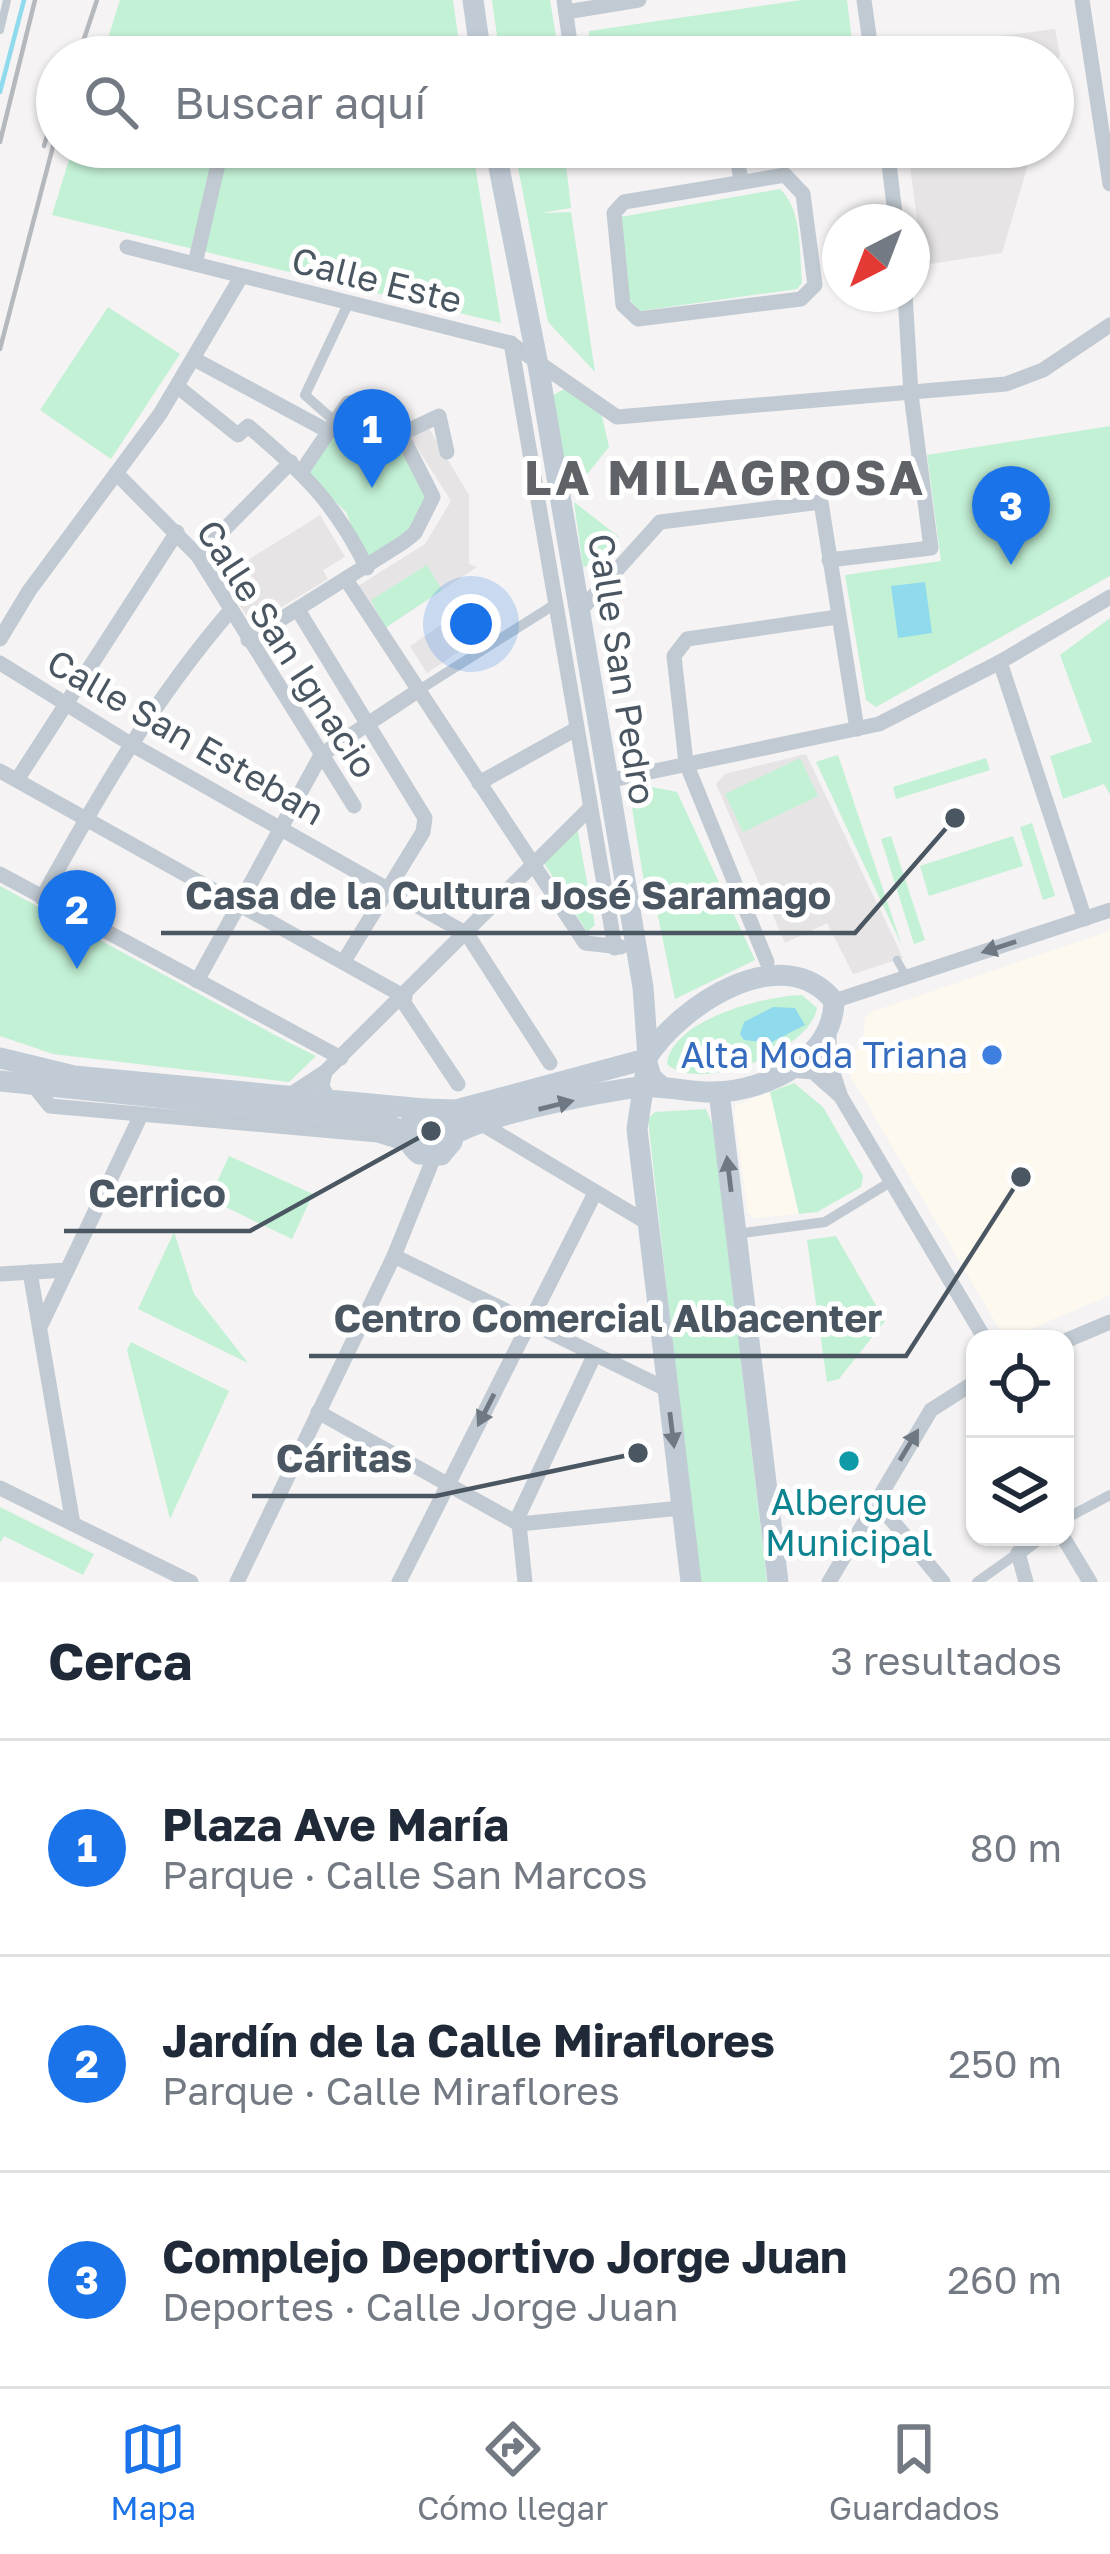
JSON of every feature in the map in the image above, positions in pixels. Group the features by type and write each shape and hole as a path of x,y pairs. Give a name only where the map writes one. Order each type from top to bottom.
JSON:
{"main road":[{"path":"472,0 478,36"},
{"name":"Calle San Pedro","path":"499,168 538,365 607,781 626,947 644,989 652,1087 637,1129 691,1582"},
{"path":"0,1081 379,1120 409,1141 434,1156 447,1150 453,1136 482,1124 652,1087 719,1092 790,1070 823,1044 834,1001 814,981 772,972 677,1019 647,1060 433,1110 410,1121 409,1141"},
{"path":"644,989 658,1010 677,1019"},
{"path":"0,1058 74,1076 433,1110 453,1136"},
{"path":"719,1092 778,1582"}],"street":[{"path":"569,36 565,6 639,0"},
{"path":"864,0 869,36"},
{"path":"1082,0 1103,90 1110,184"},
{"path":"196,264 217,168"},
{"path":"739,168 741,182"},
{"path":"890,168 894,204"},
{"path":"785,175 803,194 815,286 801,299 638,320 623,305 614,213 624,202 741,182 785,175"},
{"name":"Calle Este","path":"127,247 510,343 617,417 1006,384 1043,370 1110,325"},
{"path":"0,639 69,535 118,475 178,387 241,277"},
{"path":"329,425 305,395 348,304"},
{"path":"829,560 931,548 910,394 906,312"},
{"path":"510,343 528,321"},
{"name":"Calle San Pedro","path":"510,343 590,808 626,947"},
{"path":"194,359 329,425"},
{"path":"178,387 238,436 248,426 297,466 340,514 367,568"},
{"path":"198,556 297,466 348,403 380,399 433,497 415,533 347,581 248,640"},
{"path":"401,434 439,416 448,452"},
{"name":"Calle San Ignacio","path":"118,475 198,556 354,806"},
{"path":"579,612 660,522 821,502 857,729"},
{"path":"17,780 177,532"},
{"path":"347,581 585,943 626,947"},
{"path":"607,781 878,724 1000,662 1110,597"},
{"path":"197,981 321,755 557,603"},
{"path":"298,610 423,813 424,832 344,961"},
{"path":"42,898 129,743 178,672 230,611"},
{"path":"772,972 686,763 674,656 687,639 837,617"},
{"path":"1000,662 1084,919"},
{"name":"Calle San Esteban","path":"0,663 129,743 466,934"},
{"path":"479,783 576,729"},
{"path":"0,771 240,902 404,999 458,1084"},
{"path":"288,1096 325,1072 404,999 590,808"},
{"path":"0,874 341,1058"},
{"path":"834,1001 1110,910"},
{"path":"466,934 550,1063"},
{"path":"829,1032 829,1061 841,1097 981,1330"},
{"path":"790,1070 813,1072 841,1097"},
{"path":"325,1072 322,1090 329,1100"},
{"path":"34,1086 50,1106 409,1141"},
{"path":"39,1327 141,1115"},
{"path":"482,1124 646,1222"},
{"path":"237,1582 394,1256 434,1156"},
{"path":"736,1234 825,1222 892,1181"},
{"path":"398,1582 595,1193"},
{"path":"394,1256 666,1389"},
{"path":"0,1274 67,1270"},
{"path":"30,1272 74,1524"},
{"path":"1074,1337 1110,1322"},
{"path":"525,1582 518,1522 594,1356"},
{"path":"829,1582 931,1410 966,1388"},
{"path":"318,1412 518,1522 682,1508"},
{"path":"0,1487 164,1575 190,1582"},
{"path":"1074,1514 1110,1496"},
{"path":"876,1501 943,1582"},
{"path":"977,1582 1027,1546"},
{"path":"1068,1546 1090,1582"},
{"path":"1018,1553 1026,1582"}],"lane":[{"path":"0,30 8,0"},
{"path":"897,960 907,977"}],"shaded area":[{"path":"1055,29 1056,36 1000,36"},
{"path":"910,168 1027,168 1002,253 930,264 930,204 915,204"},
{"path":"428,427 469,495 469,564 477,567 385,628 358,586 425,544 451,501 411,438"},
{"path":"320,515 345,557 323,570 328,579 252,625 239,604 257,590 245,562"},
{"path":"465,609 482,636 427,673 410,646"},
{"path":"806,754 903,958 853,974 827,923 785,943 716,784 725,774"},
{"path":"1110,931 1110,1295 1028,1330 1000,1330 844,1065 862,1044 865,1017"},
{"path":"770,1092 799,1214 753,1218 748,1213 734,1113 737,1105"}],"green space":[{"path":"120,0 453,0 458,36 109,36"},
{"path":"492,0 550,0 556,36 497,36"},
{"path":"802,0 847,0 851,36 589,36 589,31"},
{"path":"67,168 475,168 501,323 52,215"},
{"path":"518,168 566,168 571,208 541,213 571,212 595,372 548,322"},
{"path":"780,189 793,209 798,233 802,283 797,289 640,311 629,299 620,217"},
{"path":"108,307 180,354 111,459 40,410"},
{"path":"564,389 601,412 609,447 571,494 550,397"},
{"path":"381,408 430,501 409,535 368,566 346,512 307,474 349,410"},
{"path":"1110,426 1110,576 876,707 866,700 845,575 941,561 927,455"},
{"path":"574,502 619,537 601,564 583,567"},
{"path":"427,565 442,590 385,628 371,600"},
{"path":"1110,618 1110,795 1104,784 1063,799 1050,756 1092,742 1060,655"},
{"path":"838,755 902,946 816,762"},
{"path":"800,758 818,796 743,832 725,794"},
{"path":"986,758 990,770 896,799 893,787"},
{"path":"652,787 677,792 755,960 675,999 652,887 645,888 632,808"},
{"path":"1032,823 1055,896 1043,900 1020,827"},
{"path":"577,827 595,925 587,932 544,863"},
{"path":"891,836 925,940 914,944 881,839"},
{"path":"1013,836 1023,866 929,896 920,866"},
{"path":"0,886 316,1056 289,1082 53,1054 0,1036"},
{"path":"802,995 817,1008 810,1024 775,1053 727,1071 703,1074 667,1064 672,1048 701,1023 765,1000"},
{"path":"794,1083 823,1107 863,1176 861,1187 817,1212 799,1214 770,1092"},
{"path":"706,1109 713,1126 767,1582 699,1582 648,1119 655,1112"},
{"path":"229,1156 313,1194 292,1239 209,1199"},
{"path":"174,1232 194,1294 248,1363 138,1309"},
{"path":"836,1236 885,1321 839,1379 827,1382 807,1240"},
{"path":"131,1342 229,1391 170,1519 127,1350"},
{"path":"0,1507 94,1554 83,1575 4,1536 0,1543"}],"water":[{"path":"925,582 932,633 898,638 891,586"},
{"path":"773,1007 795,1008 805,1025 770,1043 744,1040 740,1034 744,1022"}],"waterway":[{"path":"0,92 24,0"}],"railway":[{"path":"0,142 35,0"},
{"path":"85,36 97,0"},
{"path":"0,349 47,168"}],"place":[{"name":"Plaza Ave María","path":"372,488"},
{"name":"Complejo Deportivo Jorge Juan","path":"1011,565"},
{"name":"Casa de la Cultura José Saramago","path":"955,818"},
{"name":"Jardín de la Calle Miraflores","path":"77,969"},
{"name":"Alta Moda Triana","path":"992,1055"},
{"name":"Cerrico","path":"431,1131"},
{"name":"Centro Comercial Albacenter","path":"1021,1177"},
{"name":"Cáritas","path":"638,1453"},
{"name":"Albergue Municipal","path":"849,1461"}],"district":[{"name":"LA MILAGROSA","path":"725,478"}]}
